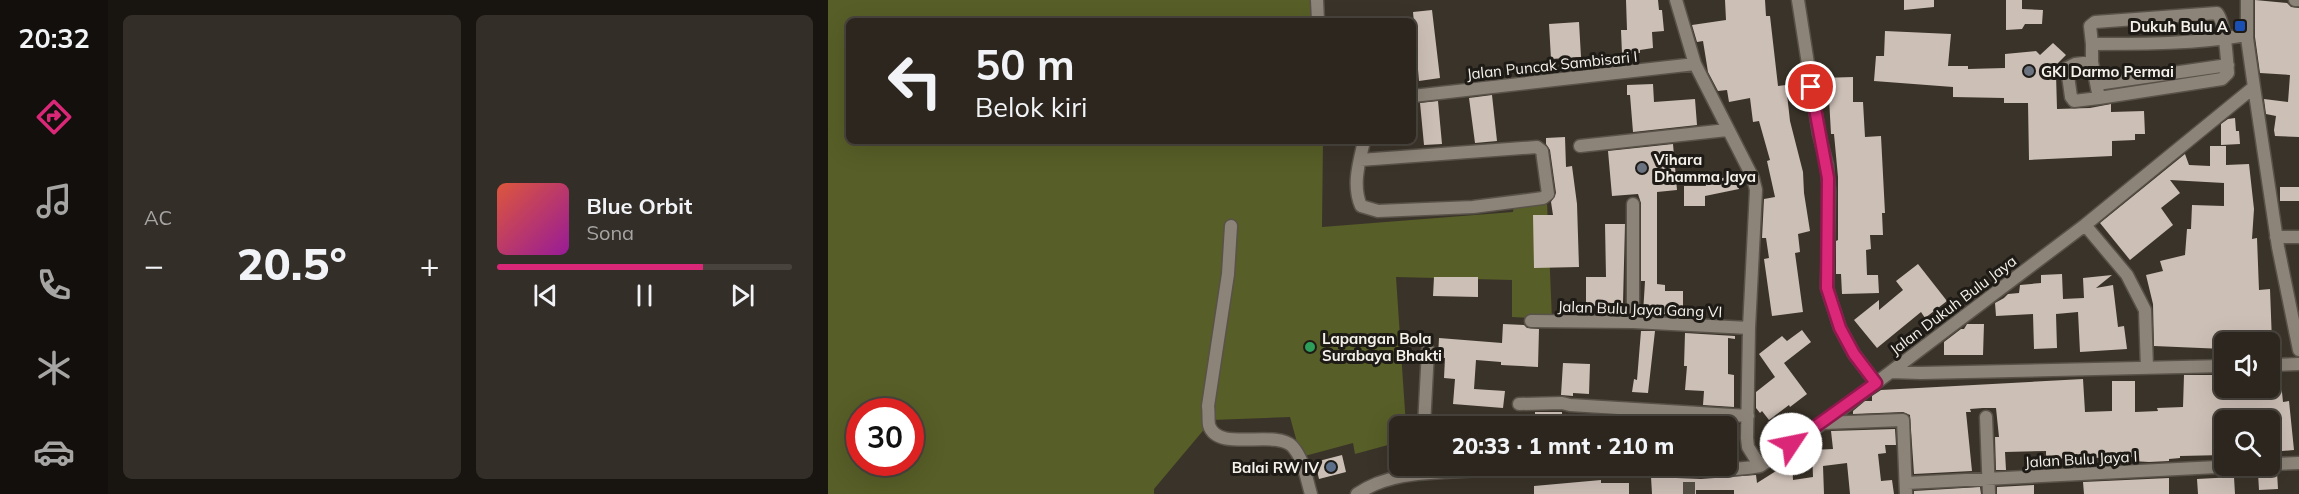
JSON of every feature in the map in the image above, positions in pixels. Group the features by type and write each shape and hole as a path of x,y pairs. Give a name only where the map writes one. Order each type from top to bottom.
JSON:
{"street":[{"path":"1317,0 1318,18"},
{"path":"1676,0 1695,64 1753,178 1756,190 1749,328 1748,447 1760,466 1737,469"},
{"path":"1798,0 1818,126 1827,165 1827,288 1840,328 1854,354 1876,383"},
{"path":"2247,0 2246,35 2276,237 2299,350"},
{"path":"2092,62 2075,64 2067,68 2073,101 2100,98 2222,79 2228,73 2228,65 2221,18 2217,14 2103,20 2090,26 2092,62 2100,98"},
{"path":"2092,44 2167,44 2246,35"},
{"name":"Jalan Puncak Sambisari I","path":"1416,96 1695,64"},
{"path":"2097,84 2228,65"},
{"name":"Jalan Dukuh Bulu Jaya","path":"1760,466 1823,423 2085,225 2254,87"},
{"path":"1580,146 1727,130"},
{"path":"1360,160 1537,147 1542,152 1548,194 1543,198 1473,207 1378,211 1367,209 1360,206 1356,180 1360,160 1363,144"},
{"path":"1633,204 1633,322"},
{"path":"2085,225 2127,275 2145,310 2147,368"},
{"path":"1231,226 1228,274 1208,406 1209,426 1215,434 1234,440 1276,439 1287,442 1301,459 1311,494"},
{"path":"2276,237 2299,237"},
{"name":"Jalan Bulu Jaya Gang VI","path":"1531,321 1633,322 1749,328"},
{"path":"1425,416 1428,350"},
{"path":"2280,365 2299,364"},
{"path":"1891,372 2214,366"},
{"path":"1519,404 1562,403 1748,416"},
{"path":"1986,417 1989,494"},
{"path":"1823,423 1903,420 1906,488"},
{"path":"2280,464 2299,463"},
{"name":"Jalan Bulu Jaya I","path":"1906,488 1988,479 2214,467"},
{"path":"1357,494 1366,488 1403,476"}],"green space":[{"path":"828,0 1317,0 1318,18 846,18 846,144 1323,144 1322,227 1513,212 1514,204 1547,202 1552,319 1512,317 1512,280 1396,277 1405,416 1389,416 1389,445 1355,454 1353,443 1301,457 1290,417 1212,420 1154,489 1154,494 828,494"}],"building":[{"path":"1626,0 1658,0 1659,10 1662,10 1664,31 1652,32 1653,48 1640,50 1640,53 1622,54 1621,30 1627,30"},
{"path":"1725,0 1765,0 1766,16 1770,16 1778,86 1786,85 1790,121 1803,172 1810,231 1798,234 1800,252 1795,253 1803,312 1772,316 1764,259 1769,258 1766,238 1762,238 1764,199 1775,197 1767,161 1770,160 1759,121 1753,122 1750,98 1729,102 1727,90 1718,91 1708,72 1703,41 1697,42 1692,25 1726,20"},
{"path":"1904,0 1934,0 1934,7 1904,10"},
{"path":"2006,0 2022,0 2022,9 2043,10 2042,24 2025,24 2022,29 2006,30"},
{"path":"2255,0 2287,3 2291,7 2299,8 2299,137 2275,136 2276,116 2266,114 2264,99 2288,102 2290,75 2260,73 2255,37"},
{"path":"1432,10 1440,78 1419,81 1416,18 1414,18 1413,12"},
{"path":"1579,22 1581,57 1551,59 1549,24"},
{"path":"1885,31 1951,34 1948,66 1968,66 1968,69 2005,68 2005,54 2036,51 2040,55 2053,43 2066,55 2052,69 2056,74 2057,109 2090,108 2111,104 2111,112 2144,111 2145,134 2135,134 2135,140 2112,141 2112,156 2029,160 2028,103 2004,103 2004,98 1953,97 1953,87 1874,81 1876,56 1884,56"},
{"path":"1853,77 1853,102 1863,102 1865,137 1881,136 1885,213 1882,213 1883,235 1870,235 1871,249 1866,250 1867,275 1878,275 1879,293 1842,294 1841,274 1836,274 1838,177 1834,134 1831,134 1829,98 1822,98 1821,78"},
{"path":"1653,84 1654,102 1695,99 1697,125 1633,132 1627,85"},
{"path":"1492,95 1497,141 1475,143 1469,98"},
{"path":"1438,101 1442,144 1424,145 1420,103"},
{"path":"2235,118 2240,144 2221,145 2221,124 2228,119"},
{"path":"1565,137 1566,167 1572,166 1577,204 1579,267 1534,268 1533,215 1553,215 1551,202 1556,193 1546,138"},
{"path":"1673,144 1677,190 1657,192 1657,284 1665,285 1665,291 1683,291 1683,314 1643,314 1645,281 1641,281 1641,203 1638,194 1612,196 1608,151"},
{"path":"2210,146 2226,146 2226,165 2249,164 2254,209 2252,239 2257,238 2259,290 2270,289 2272,332 2214,332 2214,349 2154,346 2153,304 2146,275 2163,271 2160,261 2185,255 2187,229 2191,229 2192,205 2224,206 2224,183 2170,180 2180,193 2161,208 2173,225 2130,260 2100,223 2185,154 2189,165 2210,166"},
{"path":"1736,175 1739,189 1705,196 1705,206 1684,206 1684,186 1706,186 1705,182"},
{"path":"2280,187 2299,187 2299,201 2280,201"},
{"path":"1605,224 1625,224 1623,303 1586,306 1586,277 1606,277"},
{"path":"1918,264 1947,301 1925,318 1921,312 1877,348 1854,320 1879,300 1879,310 1903,290 1896,281"},
{"path":"2062,274 2063,299 2084,298 2083,278 2112,275 2096,288 2113,285 2118,327 2124,326 2127,349 2080,352 2078,312 2056,314 2057,348 2034,349 2033,314 1996,316 1995,303 2008,294 2019,293 2020,285 2041,283 2041,275"},
{"path":"1434,277 1478,277 1478,297 1433,296"},
{"path":"1503,324 1524,325 1527,328 1539,329 1538,367 1501,365 1501,362 1476,360 1474,389 1505,391 1503,408 1453,404 1455,379 1444,378 1445,358 1438,358 1439,338 1502,343"},
{"path":"1967,324 1984,324 1983,355 1944,355 1944,342 1964,329"},
{"path":"1802,330 1811,342 1784,363 1807,394 1769,420 1762,411 1760,413 1756,408 1756,392 1775,377 1759,354 1782,336 1787,341"},
{"path":"1641,331 1655,331 1648,393 1632,392 1634,379 1637,380"},
{"path":"1685,333 1735,336 1735,339 1728,338 1728,374 1734,375 1734,407 1703,405 1704,391 1685,390 1687,366 1684,366"},
{"path":"1563,363 1590,364 1589,394 1561,395"},
{"path":"2280,373 2283,402 2289,401 2294,450 2280,451 2280,410 2214,410 2214,455 2180,456 2180,458 2169,459 2169,461 2149,462 2132,461 2132,457 2046,459 2046,451 2005,452 2006,470 1996,470 1995,437 1999,437 1996,408 1983,408 1970,409 1971,412 1966,412 1972,471 1914,474 1910,415 1903,412 1853,414 1853,411 1865,401 1872,401 1872,396 1881,390 2083,379 2085,412 2112,411 2112,381 2135,381 2135,412 2158,411 2157,408 2183,407 2184,375 2214,375 2214,398 2280,398"},
{"path":"1535,412 1562,412 1562,416 1535,416"},
{"path":"1895,429 1896,445 1885,445 1886,453 1878,454 1881,481 1892,480 1894,494 1850,494 1847,463 1823,466 1824,494 1734,494 1734,490 1696,490 1696,494 1652,494 1651,477 1701,479 1756,475 1757,483 1792,461 1793,480 1813,477 1812,450 1833,449 1831,431"},
{"name":"Balai RW IV","path":"1342,455 1346,472 1319,479 1315,462"},
{"path":"2258,476 2277,476 2278,489 2259,490"},
{"path":"2234,477 2235,494 2198,494 2197,479"},
{"path":"2169,478 2169,494 2084,494 2083,482"},
{"path":"1601,480 1601,483 1629,483 1629,494 1534,494 1534,486"},
{"path":"2034,485 2034,494 1997,494 1997,487"},
{"path":"1980,487 1981,494 1914,494 1914,491"}],"tunnel":[{"path":"1689,479 1689,494"}],"place":[{"name":"Dukuh Bulu A","path":"2240,26"},
{"name":"GKI Darmo Permai","path":"2029,71"},
{"name":"Vihara Dhamma Jaya","path":"1642,168"},
{"name":"Lapangan Bola Surabaya Bhakti","path":"1310,347"},
{"name":"Balai RW IV","path":"1331,467"}],"route":[{"path":"1791,444 1876,383 1854,354 1840,328 1827,288 1827,165 1811,87"}]}
